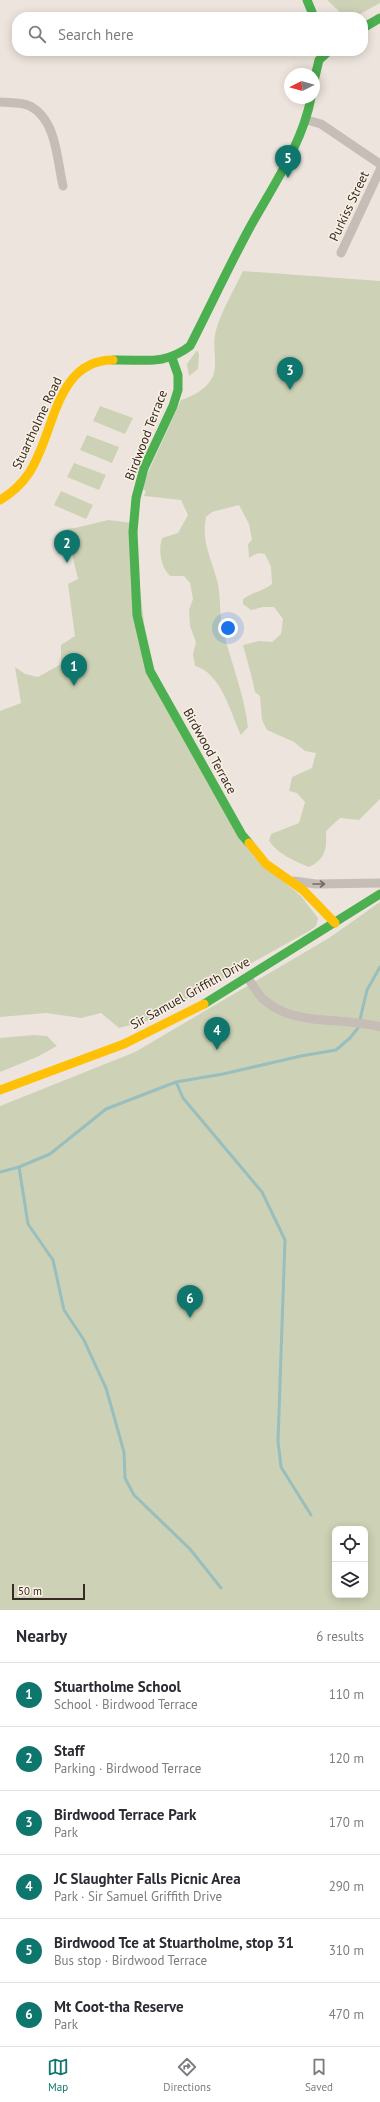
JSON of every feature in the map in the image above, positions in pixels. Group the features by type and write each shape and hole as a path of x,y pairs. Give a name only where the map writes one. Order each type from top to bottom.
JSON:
{"main road":[{"path":"307,0 312,12"},
{"path":"368,25 380,18"},
{"path":"317,68 319,60 323,56"},
{"path":"172,358 185,351 194,338 242,243 298,141 307,120 310,104"},
{"name":"Stuartholme Road","path":"0,500 16,490 33,468 63,392 72,377 81,369 89,364 107,360 153,362 172,358"},
{"name":"Birdwood Terrace","path":"172,358 178,375 178,390 144,468 136,498 133,532 137,615 150,671 242,835 256,853 282,876 303,890 335,923"},
{"name":"Sir Samuel Griffith Drive","path":"0,1090 86,1059 141,1036 248,978 380,894"}],"street":[{"path":"0,102 30,106 46,120 51,130 63,186"},
{"path":"307,120 321,124 380,164"},
{"name":"Purkiss Street","path":"341,253 380,170"},
{"name":"Birdwood Terrace","path":"282,876 311,884 380,883"},
{"path":"248,978 262,998 278,1009 303,1018 351,1022 380,1027"}],"green space":[{"path":"327,0 380,0 380,3 364,12 340,12"},
{"path":"243,271 380,281 380,799 359,820 340,818 326,831 326,848 322,857 315,864 309,867 292,860 277,850 269,841 271,834 299,823 305,802 297,793 289,791 292,777 312,768 316,753 305,751 294,742 267,730 262,720 260,696 255,692 243,645 259,641 272,642 281,634 283,619 274,607 263,607 251,610 243,604 243,599 272,584 271,567 265,554 258,553 249,558 248,544 252,540 249,524 239,505 212,512 206,517 206,543 218,584 222,624 246,714 248,727 241,735 219,685 204,670 195,666 193,654 196,642 190,626 189,610 193,599 190,583 184,576 170,576 162,563 160,548 162,538 178,533 188,515 181,500 144,496 146,491 141,488 181,400 201,390 212,378 215,368 214,341 216,330"},
{"path":"197,350 199,354 198,369 189,376 187,364"},
{"path":"100,406 133,418 125,434 93,421"},
{"path":"87,435 119,447 112,463 80,450"},
{"path":"74,463 106,475 99,490 67,477"},
{"path":"61,491 93,505 86,519 54,505"},
{"path":"108,520 134,523 133,532 150,671 254,857 301,896 318,918 316,926 311,930 147,1021 119,1028 101,1013 81,1018 46,1013 0,1017 0,711 21,703 15,667 25,674 38,677 61,664 61,645 75,636 68,584 78,579 70,546 64,537 66,529"},
{"path":"380,902 380,1610 0,1610 0,1106 135,1052 329,938"},
{"path":"33,1035 47,1036 57,1046 37,1057 0,1072 0,1038"}],"waterway":[{"path":"0,1172 19,1167 50,1154 106,1109 176,1082 223,1074 301,1056 336,1050 350,1038 358,1028 367,990 380,967"},
{"path":"176,1082 183,1098 262,1192 285,1240 278,1441 281,1467 311,1515"},
{"path":"19,1167 28,1224 53,1260 64,1310 84,1340 106,1388 124,1452 125,1478 134,1495 190,1549 221,1588"}],"traffic: fast":[{"path":"307,0 312,12"},
{"path":"368,25 380,18"},
{"path":"317,68 319,60 323,56"},
{"path":"113,360 162,359 180,352 190,346 241,244 293,149 301,132 310,104"},
{"path":"172,358 178,375 178,390 173,406 144,468 136,498 133,532 137,615 150,671 242,835 249,843"},
{"path":"204,1004 380,894"}],"traffic: slow":[{"path":"0,500 16,488 29,473 38,457 59,402 67,386 79,372 94,363 113,360"},
{"path":"249,843 266,864 303,890 335,923"},
{"path":"0,1090 124,1044 204,1004"}],"place":[{"name":"Birdwood Tce at Stuartholme, stop 31","path":"288,178"},
{"name":"Birdwood Terrace Park","path":"290,390"},
{"name":"Staff","path":"67,563"},
{"name":"Stuartholme School","path":"74,686"},
{"name":"JC Slaughter Falls Picnic Area","path":"217,1050"},
{"name":"Mt Coot-tha Reserve","path":"190,1318"}]}
